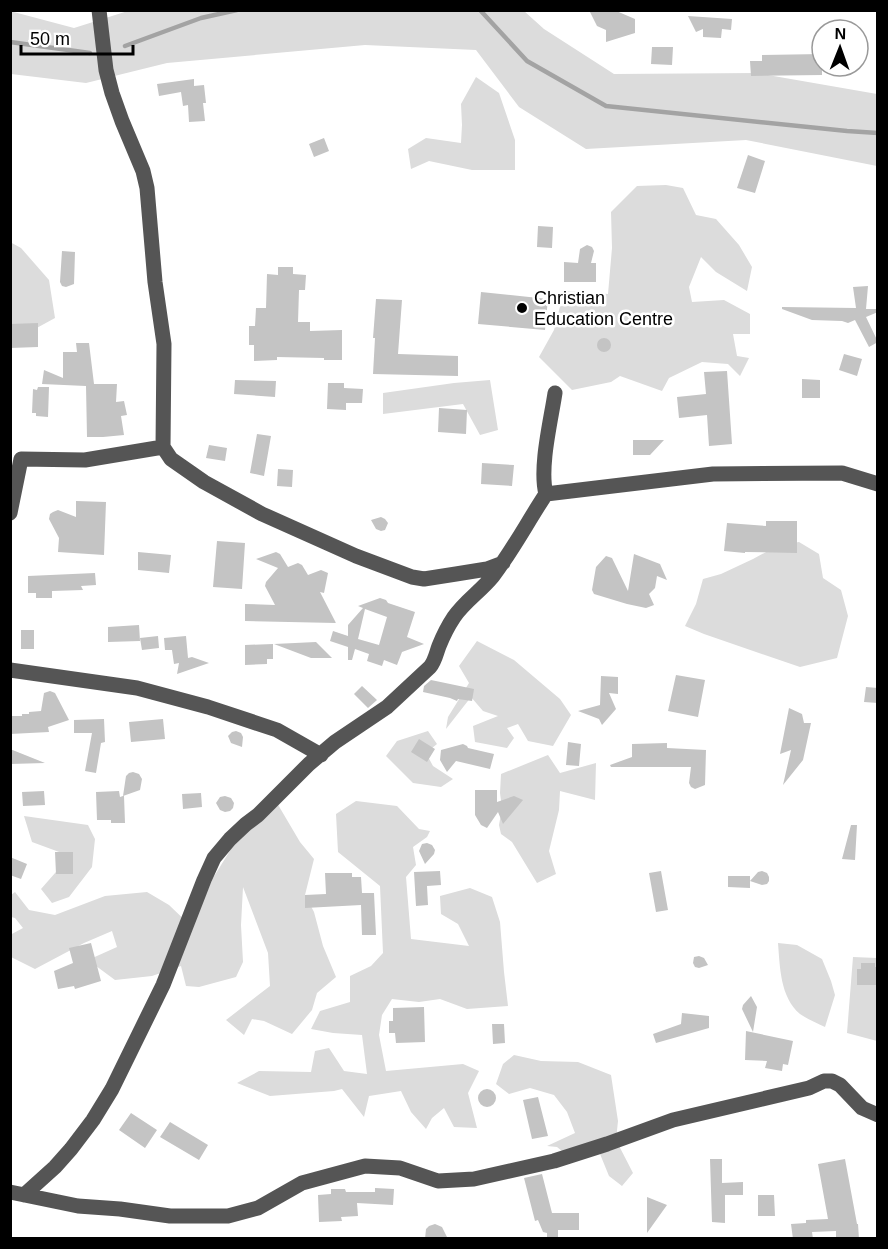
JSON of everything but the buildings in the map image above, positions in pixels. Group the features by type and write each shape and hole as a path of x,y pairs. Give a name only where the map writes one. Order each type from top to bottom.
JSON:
{"street":[{"path":"99,10 106,70 112,93 143,171 147,188 155,282 164,344 163,447 171,459 204,482 262,513 356,556 412,577 424,579 487,569 503,562"},
{"path":"17,1194 55,1167 93,1120 112,1089 163,985 214,858 230,839 258,815 309,764 335,742 387,707 430,667 435,661 446,629 464,604 491,578 521,536 546,494 543,483 555,393"},
{"path":"10,513 16,458 86,460 163,447"},
{"path":"546,494 713,474 842,473 878,484"},
{"path":"10,670 137,688 208,707 277,730 321,755"},
{"path":"17,1194 78,1206 170,1215 228,1216 258,1208 302,1183 365,1166 400,1168 438,1181 474,1179 554,1161 673,1120 809,1088 824,1081 832,1081 840,1085 862,1108 878,1115"}],"shaded area":[{"path":"131,10 524,11 544,29 614,74 757,73 877,94 877,166 746,140 586,149 519,107 476,50 365,45 167,63 86,83 11,74 10,11 74,28"},
{"path":"476,77 499,93 515,140 515,170 472,170 429,161 411,169 408,149 426,138 461,143 461,104"},
{"path":"666,185 683,188 696,215 716,219 739,245 752,267 747,291 716,272 701,257 689,287 692,302 724,300 750,314 750,334 733,334 737,356 749,358 740,376 728,364 702,362 669,378 662,391 620,376 611,382 572,390 539,357 554,330 564,291 608,294 612,248 611,212 637,186"},
{"path":"10,242 21,248 49,280 55,318 33,330 11,330"},
{"path":"490,380 498,430 480,435 463,404 383,414 383,393"},
{"path":"799,542 819,554 823,578 841,590 848,616 837,658 800,667 685,626 696,604 703,579 721,574 779,545"},
{"path":"477,641 514,660 560,699 571,715 553,746 528,741 518,724 507,728 514,738 507,748 475,742 473,726 498,716 483,711 471,697 446,729 448,717 469,683 459,666"},
{"path":"428,731 437,744 426,753 433,766 453,779 441,787 413,783 386,756 397,741"},
{"path":"548,755 560,773 596,763 595,800 560,791 559,810 549,851 556,874 537,883 512,842 501,834 499,825 502,808 501,774"},
{"path":"356,801 397,806 419,829 430,831 427,837 413,847 416,865 406,877 411,939 469,946 458,924 441,914 440,896 470,888 492,897 500,922 508,1006 467,1009 440,999 419,1002 392,999 382,1015 379,1035 386,1071 463,1064 479,1071 468,1093 477,1128 454,1127 444,1108 432,1118 426,1129 411,1112 401,1091 369,1096 364,1117 342,1089 270,1096 237,1083 259,1071 311,1072 315,1051 329,1048 344,1071 367,1074 362,1035 311,1029 320,1011 350,1002 350,976 371,966 383,953 380,886 338,852 336,814"},
{"path":"277,803 300,842 314,859 305,895 314,912 323,946 336,977 317,993 312,1010 292,1034 264,1021 252,1019 244,1035 226,1020 270,986 268,953 243,887 241,925 243,962 236,977 199,987 186,986 181,966 152,976 115,980 88,960 117,947 112,931 35,969 11,957 10,935 23,928 15,918 11,917 11,895 15,892 29,910 55,915 105,896 147,892 169,905 192,927 213,878 241,833"},
{"path":"24,816 88,825 95,839 92,867 69,897 52,903 41,889 70,856 32,842"},
{"path":"778,943 797,945 822,959 835,995 825,1027 800,1014 788,999 782,981"},
{"path":"853,957 877,958 877,1041 847,1033"},
{"path":"514,1055 541,1061 578,1062 611,1075 618,1121 616,1140 633,1173 622,1186 609,1176 600,1154 572,1159 557,1147 547,1146 575,1133 567,1112 554,1095 530,1088 509,1094 496,1084 503,1064"}],"waterway":[{"path":"125,46 201,18 237,10"},
{"path":"480,10 527,61 606,106 878,133"},
{"path":"10,42 90,53"}],"place":[{"name":"Christian Education Centre","path":"522,308"}]}
